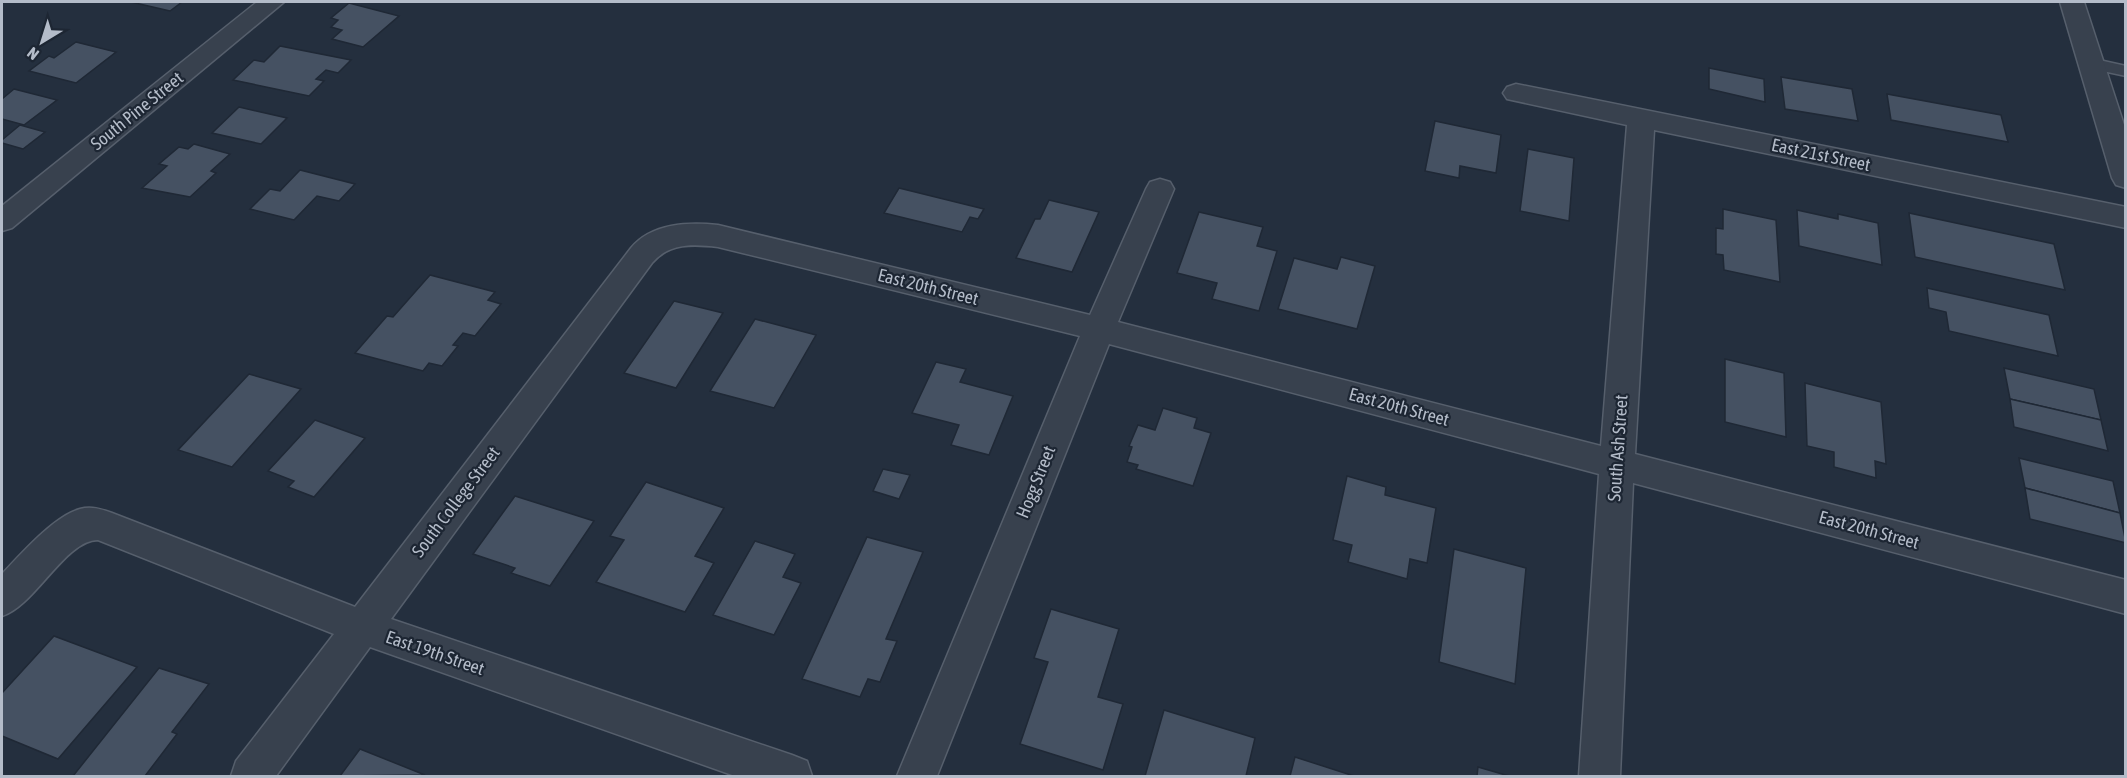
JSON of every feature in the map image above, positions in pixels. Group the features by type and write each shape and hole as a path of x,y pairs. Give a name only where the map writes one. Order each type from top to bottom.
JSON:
{"street":[{"name":"South Pine Street","path":"2,221 272,2"},
{"path":"2072,2 2126,178"},
{"name":"East 21st Street","path":"1516,93 2126,218"},
{"name":"South Ash Street","path":"1599,777 1617,463 1641,119"},
{"name":"Hogg Street","path":"917,777 1099,329 1160,189"},
{"name":"East 20th Street","path":"669,238 697,233 718,236 1099,329 2126,597"},
{"name":"South College Street","path":"251,777 631,269 652,245 669,238"},
{"name":"East 19th Street","path":"2,599 47,552 82,524 99,524 362,627 792,777"}],"lane":[{"path":"2090,63 2126,71"}],"building":[{"path":"131,2 182,2 170,11"},
{"path":"349,3 399,16 363,47 332,39 342,30 331,27 338,20 331,18"},
{"path":"76,42 116,52 76,83 29,71 49,56 54,58"},
{"path":"280,46 351,60 338,73 326,70 316,79 324,81 309,96 233,80 254,60 264,62"},
{"path":"1709,68 1764,79 1765,102 1709,89"},
{"path":"1781,77 1852,89 1858,121 1785,109"},
{"path":"14,89 57,100 24,125 2,119 2,99"},
{"path":"1887,94 2001,115 2008,142 1891,120"},
{"path":"239,107 287,118 261,144 212,133"},
{"path":"1435,121 1501,135 1496,173 1460,166 1459,178 1425,171"},
{"path":"20,125 45,132 23,149 2,143 2,140"},
{"path":"194,144 230,154 211,171 216,173 190,197 142,188 167,166 159,164 179,147 188,149"},
{"path":"1528,149 1574,158 1569,221 1520,211"},
{"path":"300,170 355,184 339,201 317,196 294,220 250,209 270,189 280,191"},
{"path":"899,188 984,209 978,219 970,217 962,232 884,213"},
{"path":"1049,200 1099,212 1072,272 1016,258 1035,219 1040,219"},
{"path":"1723,209 1776,220 1780,282 1724,270 1723,255 1716,254 1716,228 1723,229"},
{"path":"1797,210 1838,219 1838,214 1878,223 1882,265 1799,246"},
{"path":"1199,212 1263,227 1257,246 1277,251 1259,311 1212,299 1217,283 1177,273"},
{"path":"1909,213 2054,244 2065,290 1915,257"},
{"path":"1341,257 1375,266 1357,329 1278,309 1294,258 1337,269"},
{"path":"430,275 495,292 488,300 501,304 475,336 463,333 453,345 458,346 442,366 429,363 423,371 355,353 387,316 393,317"},
{"path":"1927,288 2049,315 2058,356 1949,331 1946,312 1929,308"},
{"path":"674,301 723,313 676,388 624,373"},
{"path":"755,319 816,335 774,408 710,391"},
{"path":"1725,359 1784,373 1786,437 1725,422"},
{"path":"936,362 966,369 960,382 1013,396 989,455 951,445 959,425 912,413"},
{"path":"2004,368 2094,389 2101,420 2010,399"},
{"path":"249,374 301,389 232,467 178,450"},
{"path":"1805,383 1881,402 1886,464 1875,461 1876,478 1834,467 1834,452 1807,446"},
{"path":"2010,399 2101,420 2108,451 2014,427"},
{"path":"1163,408 1197,418 1194,428 1211,433 1193,486 1136,469 1138,465 1127,462 1132,447 1129,446 1138,425 1155,430"},
{"path":"315,420 365,438 314,497 288,487 294,481 268,471"},
{"path":"2019,458 2113,481 2120,513 2025,488"},
{"path":"883,469 910,475 899,499 873,491"},
{"path":"1347,476 1386,487 1385,495 1436,508 1427,563 1410,559 1407,579 1348,562 1352,545 1333,540"},
{"path":"646,482 724,508 695,556 714,563 685,612 596,582 624,540 610,536"},
{"path":"2025,488 2120,513 2126,543 2030,519"},
{"path":"515,496 594,521 550,586 511,573 515,568 473,554"},
{"path":"867,537 923,552 886,639 897,641 880,682 868,679 860,697 802,679"},
{"path":"755,541 795,554 783,577 801,583 774,635 713,615"},
{"path":"1454,549 1526,568 1515,684 1439,662"},
{"path":"1051,609 1119,629 1098,697 1123,704 1103,770 1020,744 1048,662 1034,658"},
{"path":"54,636 137,667 58,759 2,736 2,693"},
{"path":"159,668 209,684 172,732 177,734 145,776 73,776"},
{"path":"1164,710 1255,738 1246,776 1145,776"},
{"path":"360,749 425,775 340,776"},
{"path":"1295,757 1354,776 1290,776"},
{"path":"1478,767 1509,776 1477,776"}]}
